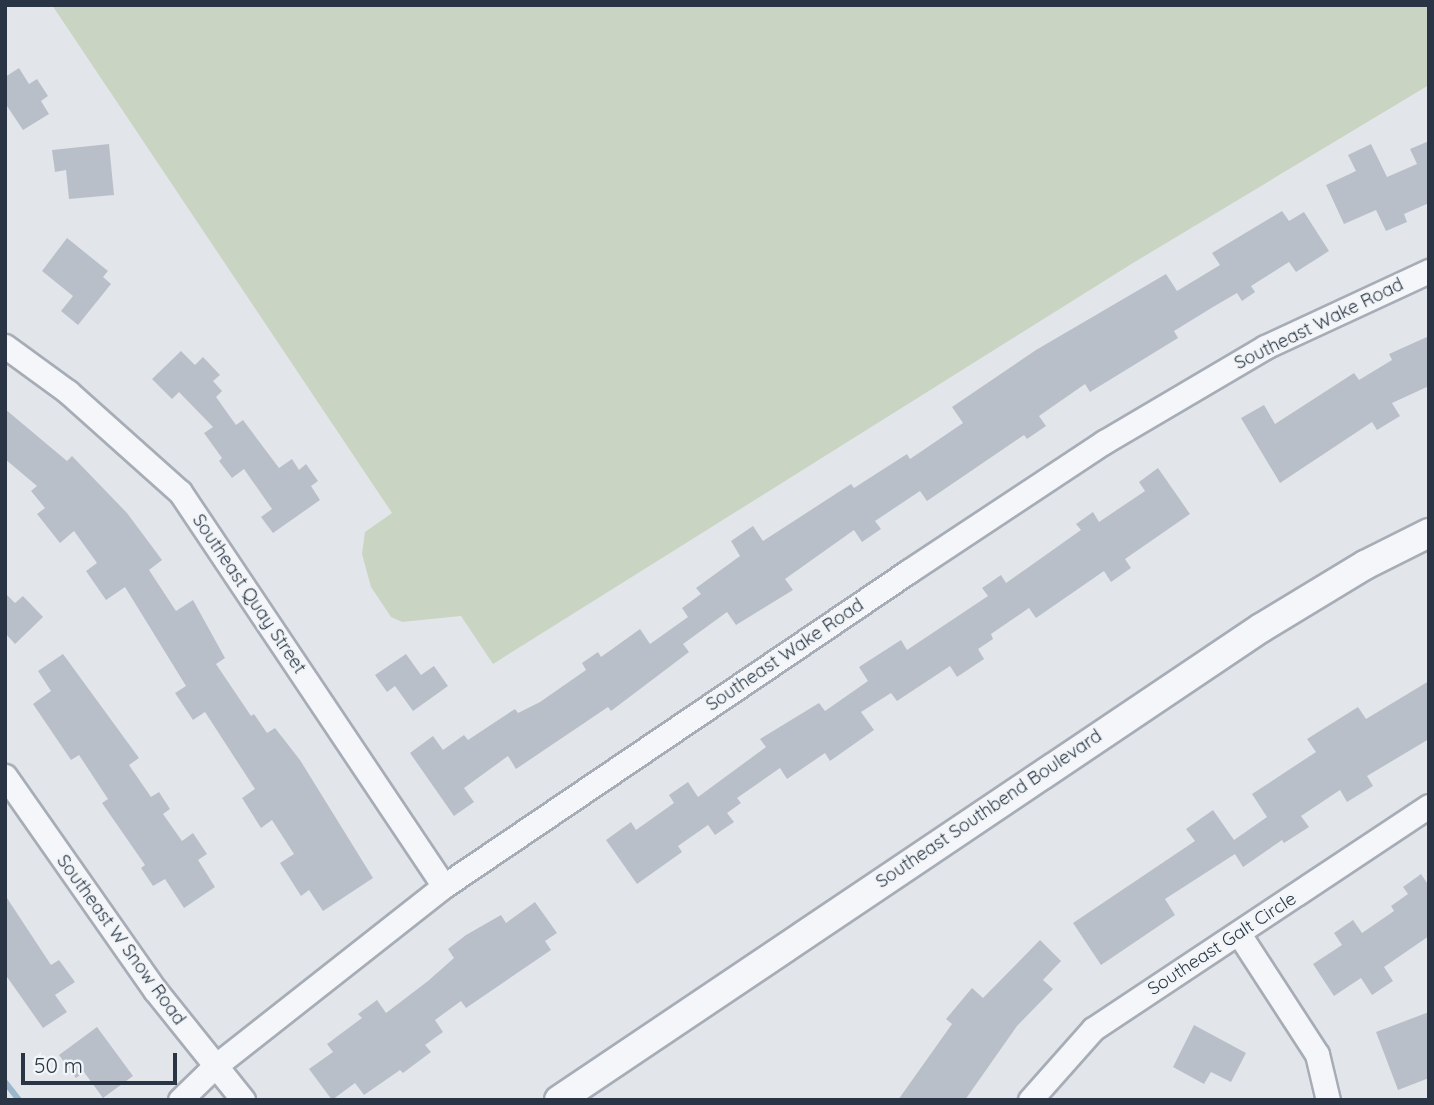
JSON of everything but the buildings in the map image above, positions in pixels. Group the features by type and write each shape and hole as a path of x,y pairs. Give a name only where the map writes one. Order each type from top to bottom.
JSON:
{"street":[{"name":"Southeast Wake Road","path":"180,1100 214,1067 444,886 1104,442 1265,347 1429,271"},
{"name":"Southeast Quay Street","path":"5,346 68,392 180,492 444,886"},
{"name":"Southeast Southbend Boulevard","path":"559,1100 1261,628 1365,565 1429,533"},
{"name":"Southeast W Snow Road","path":"5,776 103,919 214,1067 243,1100"},
{"name":"Southeast Galt Circle","path":"1030,1100 1093,1029 1429,806"},
{"path":"1239,934 1317,1054 1328,1100"}],"green space":[{"path":"52,5 1429,5 1429,85 1133,263 493,664 461,616 402,622 391,617 371,587 362,554 365,532 392,513"}],"waterway":[{"path":"5,1082 19,1100"}]}
